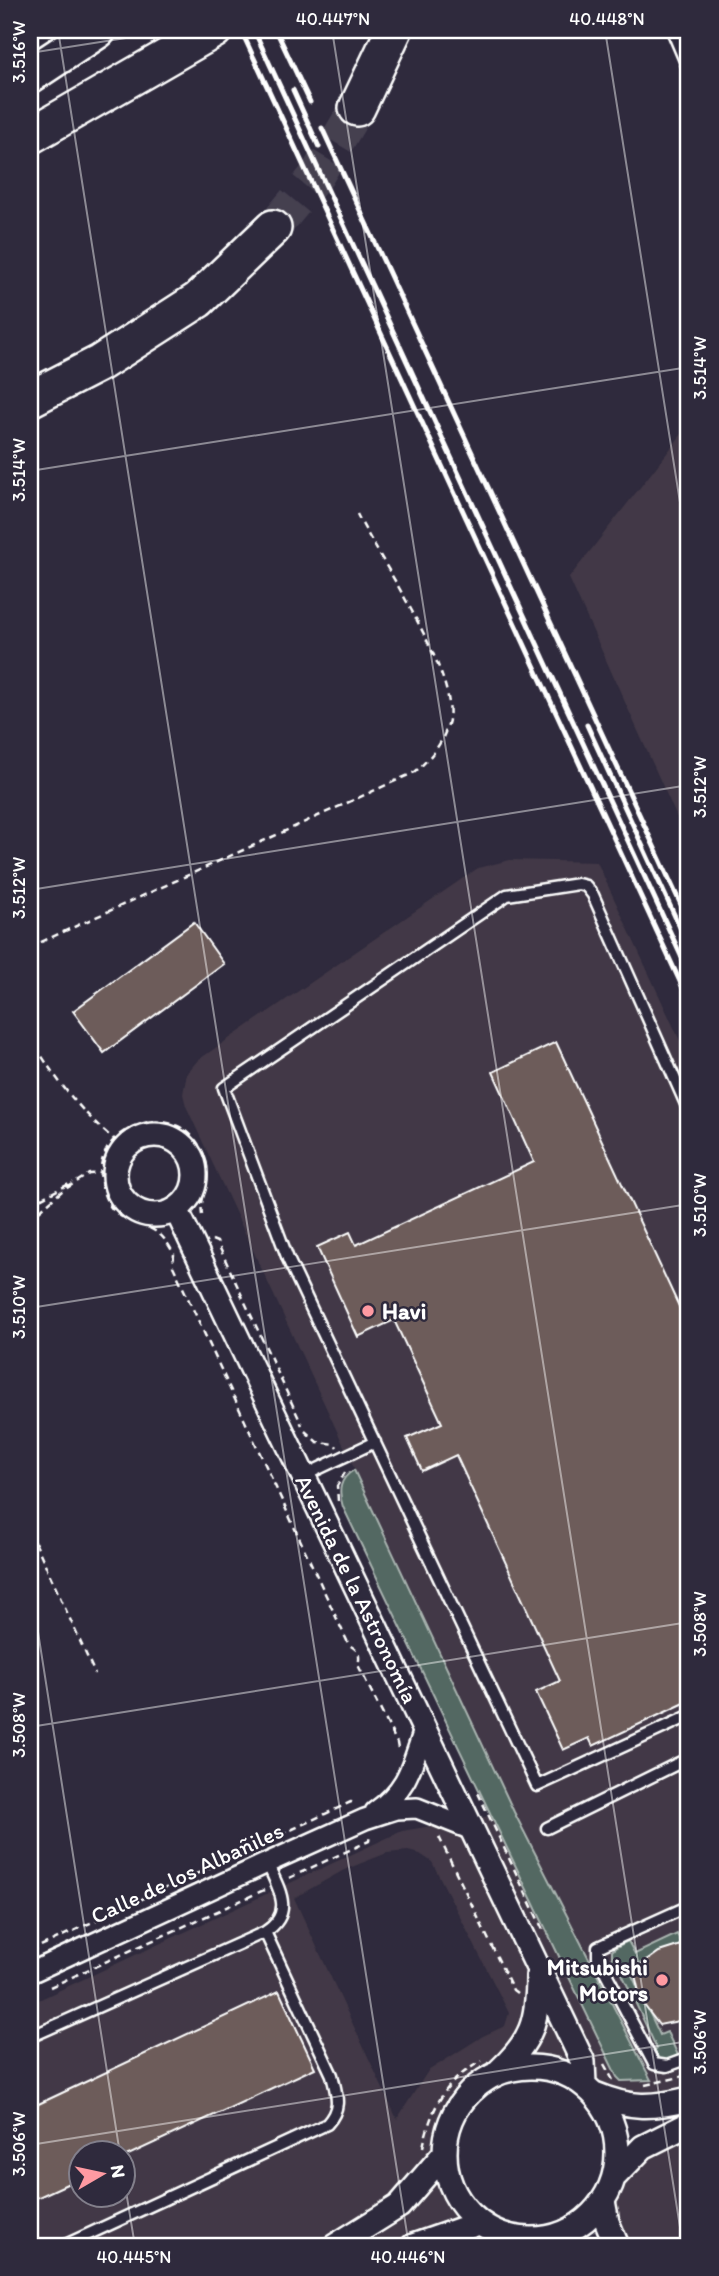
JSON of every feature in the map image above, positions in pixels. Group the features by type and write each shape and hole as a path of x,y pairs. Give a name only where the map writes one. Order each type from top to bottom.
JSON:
{"highway":[{"path":"30,136 214,30"},
{"path":"357,108 394,30"},
{"path":"30,75 95,31"},
{"path":"30,144 118,85"},
{"path":"30,399 100,363 198,300 273,228"}],"street":[{"path":"155,1134 167,1136 186,1149 192,1159 195,1182 191,1193 176,1209 159,1215 134,1209 122,1198 115,1181 108,1173 118,1160 119,1144 155,1134"},
{"name":"Avenida de la Astronomía","path":"176,1209 538,1969 598,2087"},
{"name":"Calle de los Albañiles","path":"365,1819 393,1799 406,1782 424,1730"},
{"name":"Calle de los Albañiles","path":"30,1973 365,1819 396,1809 417,1808 472,1830"},
{"name":"Avenida de la Astronomía","path":"494,2065 518,2054 533,2031 538,2007 538,1969"},
{"path":"330,2240 399,2206 433,2152 460,2101 494,2065 548,2067 598,2087 633,2107 660,2106 689,2099"},
{"path":"433,2152 459,2202 478,2222 498,2233 534,2243 554,2237 582,2223 603,2201 614,2177 617,2148 611,2119 598,2087"},
{"path":"614,2177 643,2147 689,2124"},
{"path":"603,2201 607,2222 617,2246"},
{"path":"413,2246 478,2222"}],"lane":[{"path":"672,30 689,70"},
{"path":"689,1111 593,895 586,886 578,884 507,895 224,1088 288,1259 537,1786 689,1716"},
{"path":"302,1476 375,1443"},
{"path":"547,1828 685,1760 689,1782"},
{"path":"30,2037 276,1925 282,1913 282,1902 267,1863"},
{"path":"689,1906 598,1947 598,1958 654,2064 667,2066 689,2058"},
{"path":"64,2246 327,2124 337,2113 338,2096 332,2074 265,1932"}],"path":[{"path":"30,947 415,772 437,751 449,722 445,679 421,629 357,514"},
{"path":"30,1036 57,1078 96,1125 119,1144"},
{"path":"203,1222 202,1204 208,1188 208,1170 200,1147 190,1135 172,1123 141,1123 119,1144 106,1150 108,1173 104,1193 110,1206 120,1217 162,1236 174,1254 173,1266 349,1645 357,1649 360,1657 358,1665 397,1743 398,1752"},
{"path":"30,1204 89,1174 108,1173"},
{"path":"30,1219 62,1191 89,1174"},
{"path":"209,1238 217,1242 306,1432 317,1443 335,1444"},
{"path":"30,1531 95,1674"},
{"path":"30,1951 351,1802 365,1819 369,1841 50,1987"},
{"path":"435,1833 442,1840 513,1990 520,1995"},
{"path":"598,2087 603,2063"},
{"path":"433,2152 428,2124 440,2097 463,2072 494,2065"},
{"path":"639,2085 660,2083 689,2075"},
{"path":"305,2246 330,2240"}],"shaded area":[{"path":"689,425 689,844 569,578"},
{"path":"510,860 597,862 689,1060 689,2099 660,2106 584,2083 548,2067 522,2066 498,2072 477,2084 460,2101 450,2121 444,2154 448,2180 459,2202 479,2223 498,2233 544,2246 30,2246 30,2004 402,1831 514,1812 186,1106 183,1094 187,1073 198,1060 478,868","holes":["408,1851 420,1854 432,1862 509,2013 505,2026 483,2036 428,2071 397,2119 294,1898 344,1870 387,1853"]},
{"path":"689,2124 689,2246 617,2246 603,2201 614,2177"}],"green space":[{"path":"354,1470 514,1812 651,2080 621,2081 617,2077 343,1507 341,1486 345,1477"},
{"path":"677,1934 682,1944 629,1969 660,2035 667,2032 678,2055 667,2061 660,2060 653,2052 657,2049 617,1963 612,1965 612,1951 628,1941 635,1954"}],"building":[{"path":"194,922 224,964 104,1053 73,1011"},
{"path":"556,1042 689,1328 689,1701 593,1746 589,1738 563,1750 536,1692 560,1681 456,1455 422,1471 407,1438 442,1423 394,1320 358,1337 317,1247 350,1232 356,1245 534,1162 493,1072"},
{"name":"Mitsubishi Motors","path":"689,1945 689,2019 659,2025 641,2001 634,1970 659,1952"},
{"path":"279,1991 315,2068 136,2151 136,2140 66,2140 66,2184 30,2201 30,2108"}],"tunnel":[{"path":"273,228 317,175 357,108"}],"railway":[{"path":"241,30 689,1001"},
{"path":"254,30 689,973"},
{"path":"276,30 310,102"},
{"path":"293,90 319,147"},
{"path":"322,128 689,922"},
{"path":"587,725 689,947"}],"place":[{"name":"Havi","path":"368,1311"},
{"name":"Mitsubishi Motors","path":"662,1980"}]}
